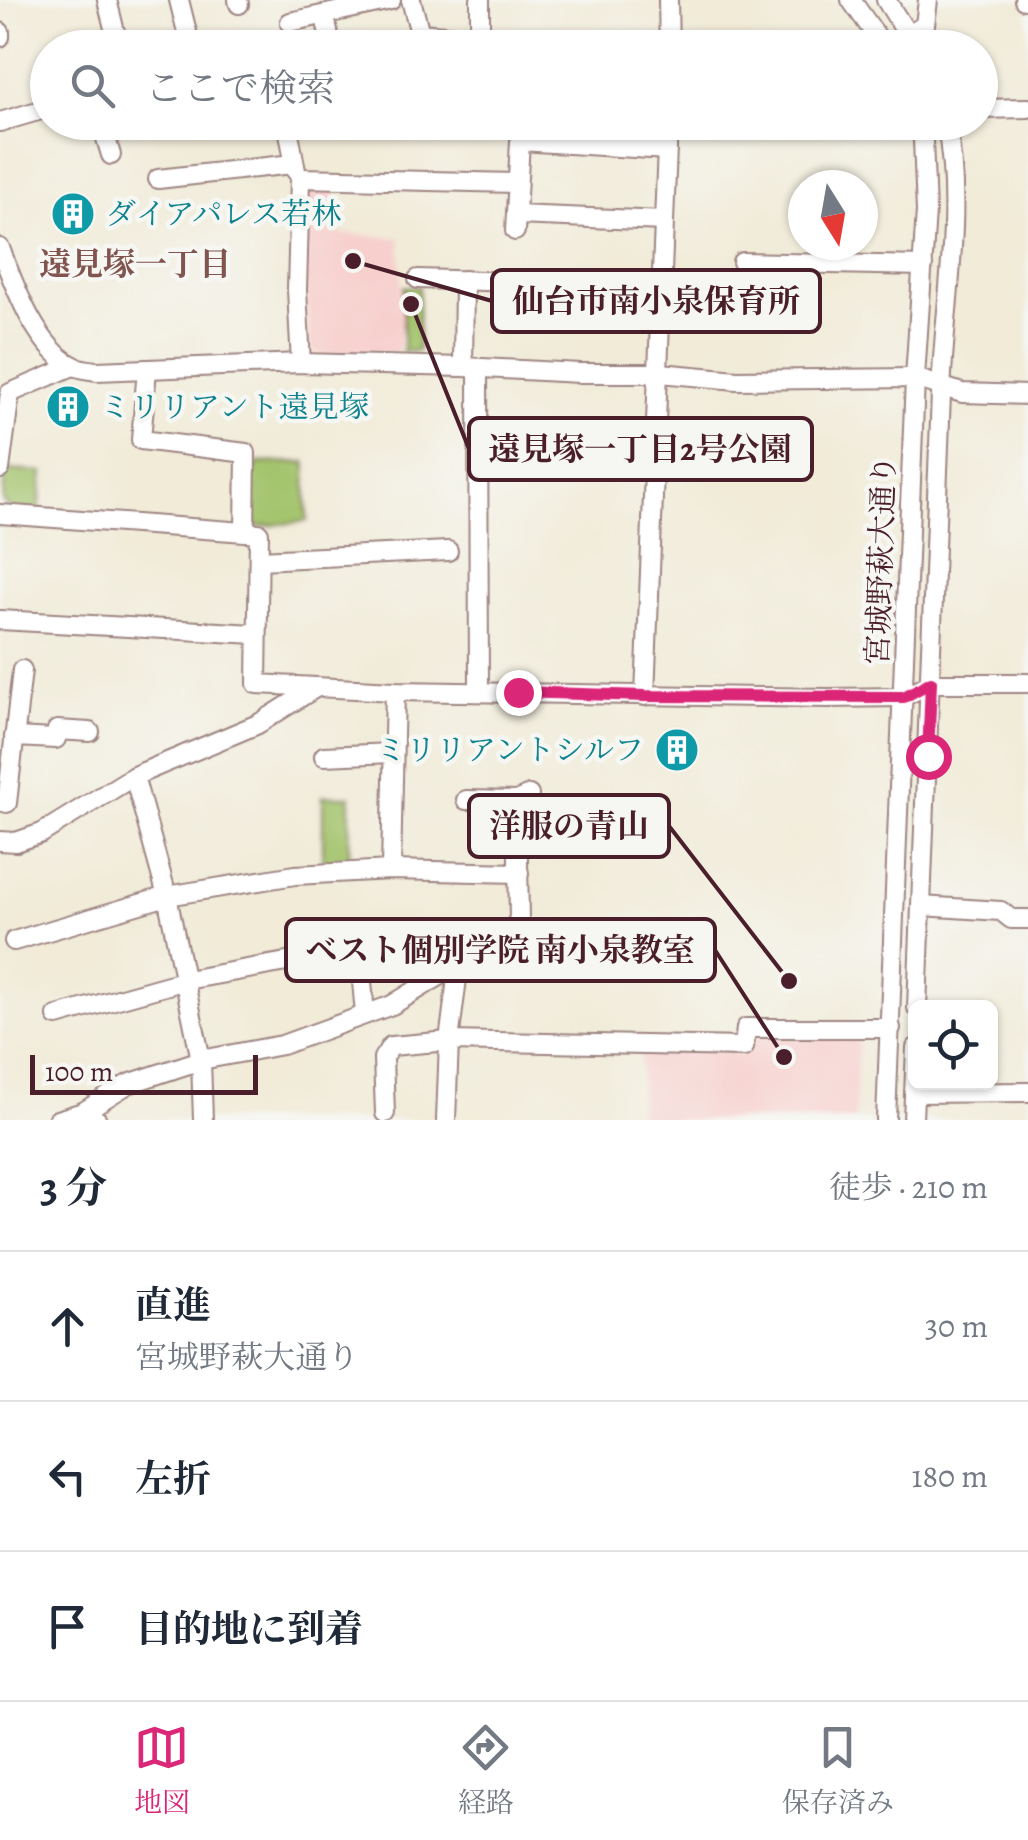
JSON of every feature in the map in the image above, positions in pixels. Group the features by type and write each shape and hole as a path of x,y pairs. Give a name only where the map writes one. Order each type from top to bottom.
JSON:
{"street":[{"path":"107,0 114,30"},
{"path":"179,0 186,30"},
{"path":"290,22 391,0"},
{"path":"411,0 419,30"},
{"path":"480,0 480,30"},
{"path":"668,0 669,30"},
{"path":"851,0 872,30"},
{"path":"886,0 905,30"},
{"path":"920,30 928,0"},
{"path":"324,15 327,30"},
{"path":"998,109 1028,108"},
{"path":"0,122 30,113"},
{"path":"106,140 111,155"},
{"path":"291,140 296,171 301,363"},
{"path":"645,696 667,140"},
{"name":"宮城野萩大通り","path":"886,1120 915,378 926,211 923,140"},
{"name":"宮城野萩大通り","path":"917,1000 941,389 952,226 949,140"},
{"path":"664,221 516,223 516,183 520,141 667,150"},
{"path":"158,179 296,171 516,183"},
{"path":"0,248 42,339 73,366 97,372 301,363 470,367 660,373 737,380 915,378 962,393 1028,395"},
{"path":"742,262 923,266"},
{"path":"418,279 516,282"},
{"path":"464,280 470,367 478,691"},
{"path":"0,469 10,392 73,366"},
{"path":"147,369 141,440 246,453 246,532"},
{"path":"0,514 259,533 257,684 394,691 904,697 931,682 1028,684"},
{"path":"259,560 448,550"},
{"path":"0,620 256,634"},
{"path":"0,802 7,803 22,670"},
{"path":"0,841 16,842 42,833 134,776 258,724 318,687"},
{"path":"391,870 394,691"},
{"path":"14,738 56,740 57,730 90,732"},
{"path":"324,756 392,753"},
{"path":"134,776 186,980 201,1060 204,1120"},
{"path":"57,1120 90,1116 128,1084 201,1060 282,1045 392,1005 511,932 518,918 518,821 523,798 466,800"},
{"path":"518,821 627,826"},
{"path":"14,941 167,896 295,875 391,870 518,873"},
{"path":"921,906 1001,911 1012,919 1028,919"},
{"path":"57,1016 186,980 359,949 365,1014"},
{"path":"446,1120 449,1041 459,963"},
{"path":"385,1113 383,1058 391,1046 449,1041 744,1047 746,1028 891,1028"},
{"path":"913,1120 914,1090"},
{"path":"914,1093 1028,1092"}],"shaded area":[{"path":"315,186 336,186 335,233 400,238 403,320 398,353 317,354 310,348 305,284 307,194"},
{"path":"750,1035 858,1038 855,1120 638,1120 640,1051 750,1051"}],"green space":[{"path":"419,286 418,351 403,352 404,287"},
{"path":"306,462 307,521 256,527 251,486 258,463"},
{"path":"5,470 43,472 39,511 12,510 3,501"},
{"path":"323,796 350,796 349,863 323,863"}],"place":[{"name":"ダイアパレス若林","path":"73,214"},
{"name":"仙台市南小泉保育所","path":"353,261"},
{"name":"遠見塚一丁目2号公園","path":"411,304"},
{"name":"ミリリアント遠見塚","path":"68,407"},
{"name":"ミリリアントシルフ","path":"677,750"},
{"name":"洋服の青山","path":"789,981"},
{"name":"ベスト個別学院 南小泉教室","path":"784,1057"}],"district":[{"name":"遠見塚一丁目","path":"135,264"}],"route":[{"path":"518,692 904,697 931,682 928,756"}]}
